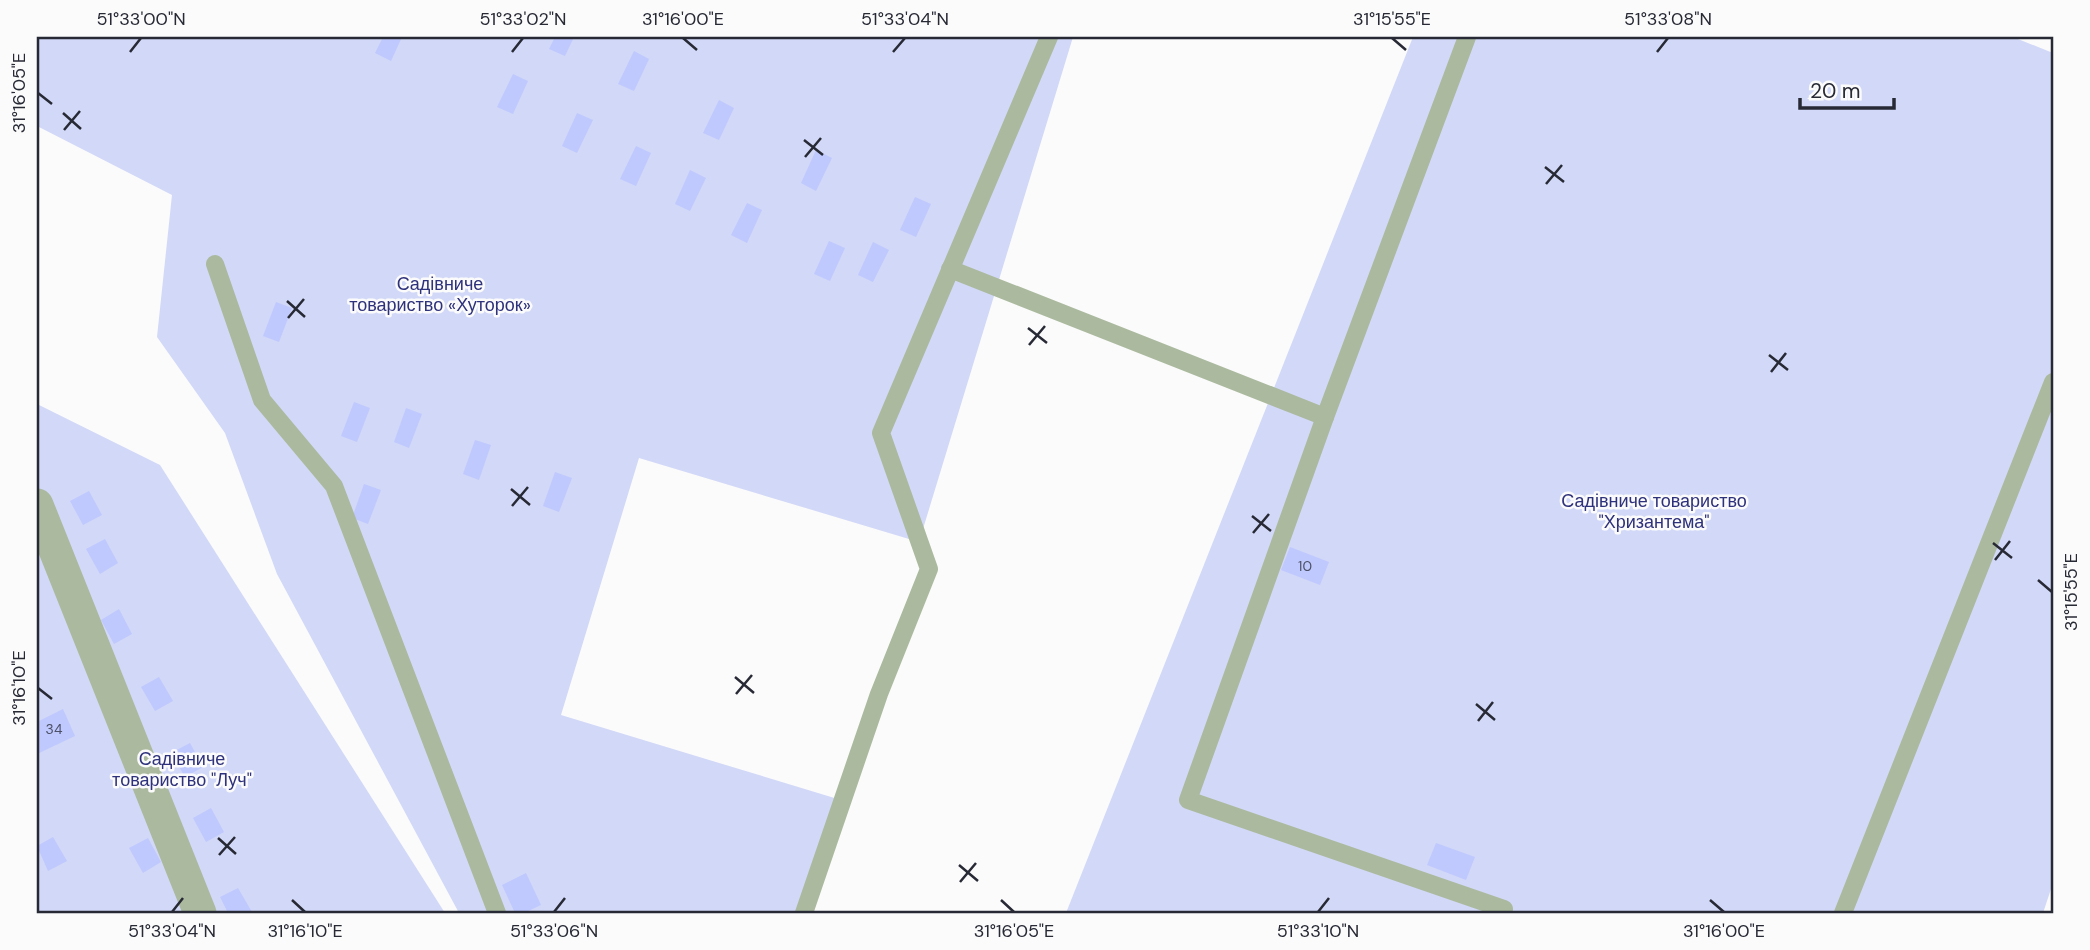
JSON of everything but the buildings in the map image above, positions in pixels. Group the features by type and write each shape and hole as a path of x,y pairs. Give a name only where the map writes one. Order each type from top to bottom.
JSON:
{"street":[{"path":"37,505 200,913"}],"lane":[{"path":"804,913 879,694 929,569 881,433 1049,37"},
{"path":"1467,37 1325,417 1188,800 1504,909 1502,913"},
{"path":"215,264 262,400 334,486 496,913"},
{"path":"950,269 1325,417"},
{"path":"1843,913 2053,382"}],"green space":[{"name":"Садівниче товариство «Хуторок»","path":"37,37 1073,37 919,542 639,458 561,715 841,800 800,913 459,913 277,574 225,433 157,337 172,195 37,126"},
{"name":"Садівниче товариство \"Хризантема\"","path":"1413,37 2013,37 2053,53 2053,883 2043,913 1066,913"},
{"name":"Садівниче товариство \"Луч\"","path":"37,404 160,465 445,913 37,913"}]}
